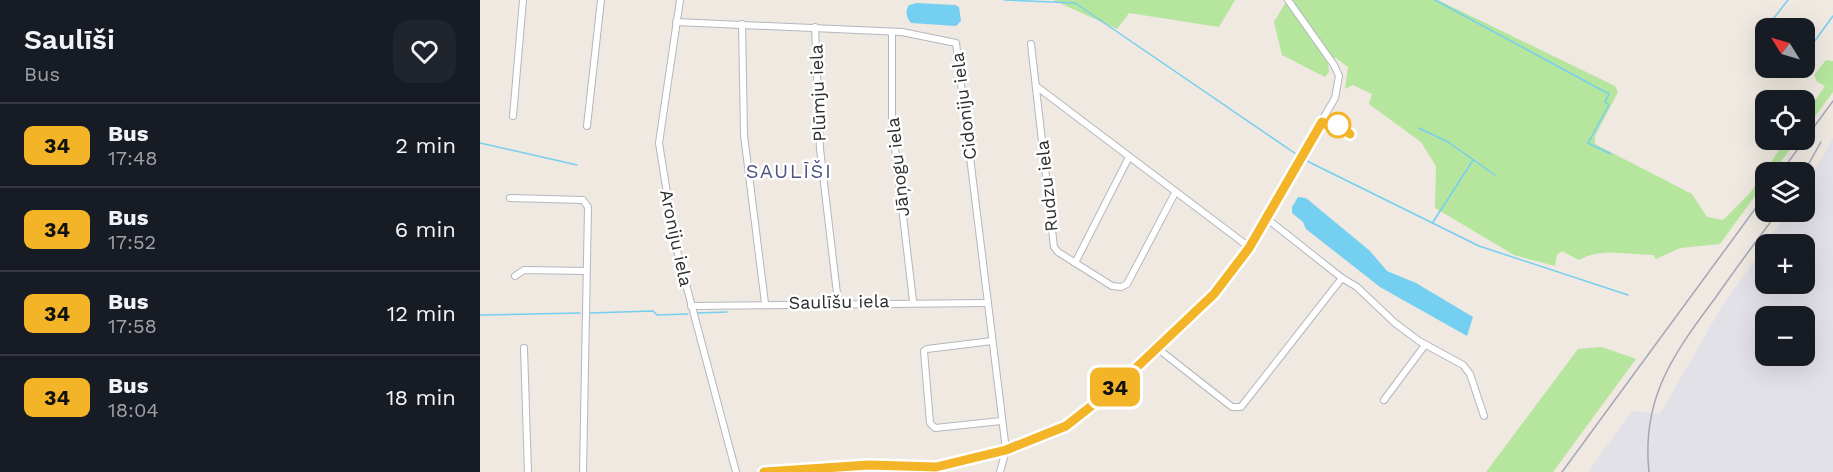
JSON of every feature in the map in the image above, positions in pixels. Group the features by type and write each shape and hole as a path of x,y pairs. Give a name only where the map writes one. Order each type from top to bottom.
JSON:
{"street":[{"path":"513,116 523,0"},
{"path":"587,126 601,0"},
{"name":"Aroniju iela","path":"680,0 659,143 669,212 691,306 736,472"},
{"path":"763,472 869,465 921,468 1006,450 1066,426 1157,348 1214,294 1249,248 1335,98 1339,75 1334,64 1288,0"},
{"name":"Cidoniju iela","path":"676,22 892,32 956,43 1006,450 1000,472"},
{"path":"742,24 744,135 765,303"},
{"name":"Plūmju iela","path":"815,27 820,149 838,303"},
{"name":"Jāņogu iela","path":"892,32 892,122 913,302"},
{"name":"Rudzu iela","path":"1031,44 1054,247 1058,252 1112,286 1121,287 1126,284 1175,193"},
{"path":"1036,86 1249,248"},
{"path":"1075,263 1129,157"},
{"path":"510,198 587,202 583,472"},
{"path":"1266,218 1342,278 1357,287 1380,311 1425,345 1462,365 1470,374 1484,416"},
{"path":"515,276 524,270 586,271"},
{"path":"1157,348 1232,407 1241,407 1342,278"},
{"name":"Saulīšu iela","path":"691,306 765,303 988,303"},
{"path":"992,341 924,351 930,423 935,428 1001,421"},
{"path":"1384,400 1425,345"},
{"path":"524,348 530,457 528,472"}],"shaded area":[{"path":"1833,138 1833,472 1588,472 1632,411 1660,414 1722,306 1755,260 1755,294 1815,294 1815,234 1773,234 1781,222 1815,222 1815,169"}],"green space":[{"path":"1053,0 1235,0 1219,27 1129,13 1117,29"},
{"path":"1287,0 1438,0 1615,86 1618,92 1595,136 1595,144 1692,194 1707,217 1723,220 1755,186 1755,196 1720,244 1680,248 1656,259 1653,255 1606,253 1579,260 1562,251 1557,255 1555,266 1514,255 1435,208 1436,166 1421,142 1369,104 1372,94 1353,85 1345,89 1348,67 1336,58 1328,61 1329,72 1325,77 1282,55 1274,22"},
{"path":"1826,60 1833,61 1833,92 1815,116 1815,100 1825,86 1817,82 1815,74"},
{"path":"1779,150 1790,150 1780,162 1771,162"},
{"path":"1602,347 1636,359 1553,472 1486,472 1578,349"}],"water":[{"path":"917,3 955,5 959,7 961,21 956,26 911,23 907,10 909,5"},
{"path":"1298,197 1306,198 1370,251 1387,271 1416,283 1473,317 1467,336 1380,287 1306,229 1303,222 1292,213 1292,207"}],"waterway":[{"path":"1005,0 1075,3 1296,154"},
{"path":"1435,0 1609,94 1605,102 1609,105 1588,143 1611,154"},
{"path":"1774,18 1788,0"},
{"path":"1815,41 1833,16"},
{"path":"1419,128 1448,142 1495,175"},
{"path":"480,143 577,165"},
{"path":"1433,222 1473,160"},
{"path":"1307,161 1479,246 1628,295"},
{"path":"589,313 653,311 657,315 688,314"},
{"path":"698,313 727,312"},
{"path":"480,315 580,313"}],"railway":[{"path":"1788,162 1833,101"},
{"path":"1810,162 1821,142"},
{"path":"1562,472 1755,209"},
{"path":"1649,472 1650,421 1656,399 1674,357 1771,222"}],"bus line":[{"name":"34","path":"764,472 869,465 936,467 1006,450 1066,426 1118,385 1194,316 1232,273 1249,248 1322,122 1329,126 1338,125 1350,134"}],"district":[{"name":"SAULĪŠI","path":"789,171"}]}
